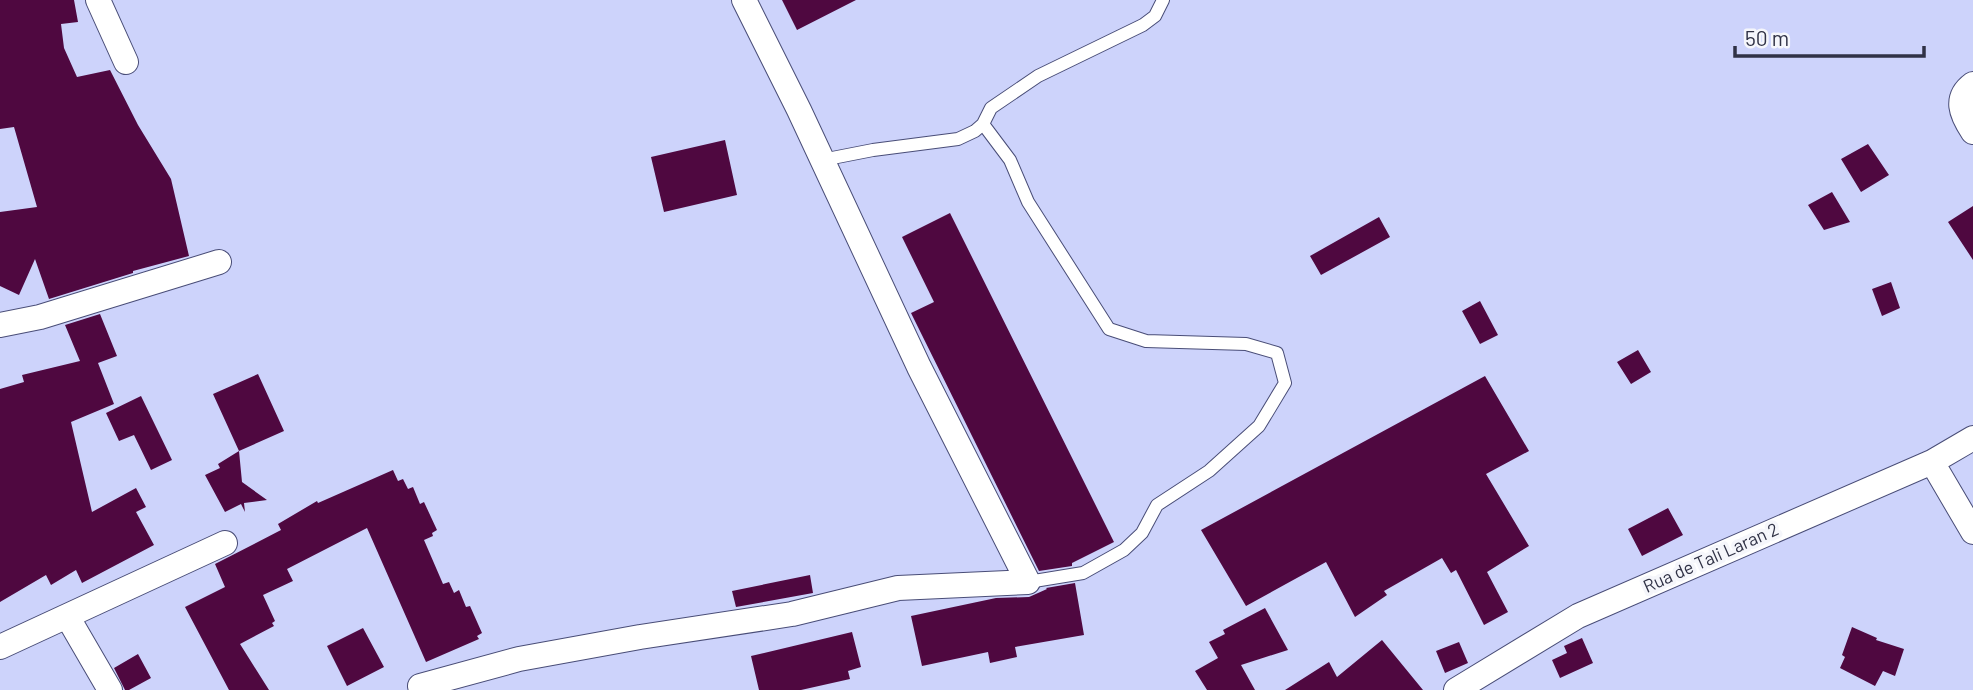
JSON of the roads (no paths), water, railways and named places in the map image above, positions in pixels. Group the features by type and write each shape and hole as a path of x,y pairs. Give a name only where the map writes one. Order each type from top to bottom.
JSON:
{"street":[{"path":"98,0 126,62"},
{"path":"420,686 519,659 792,614 898,589 1028,582 919,367 744,0"},
{"path":"1973,83 1965,90 1960,107 1973,132"},
{"path":"0,324 40,317 219,262"},
{"name":"Rua de Tali Laran 2","path":"1456,690 1578,616 1932,462 1973,438"},
{"path":"1932,462 1973,532"},
{"path":"0,648 225,543"},
{"path":"67,616 110,690"}],"lane":[{"path":"822,160 873,150 958,139 984,124 991,108 1018,88 1143,25 1154,16 1163,0"},
{"path":"984,124 1010,160 1028,202 1109,328 1146,341 1245,344 1277,353 1285,383 1259,426 1209,471 1157,505 1142,533 1124,550 1083,573 1028,582"}]}
